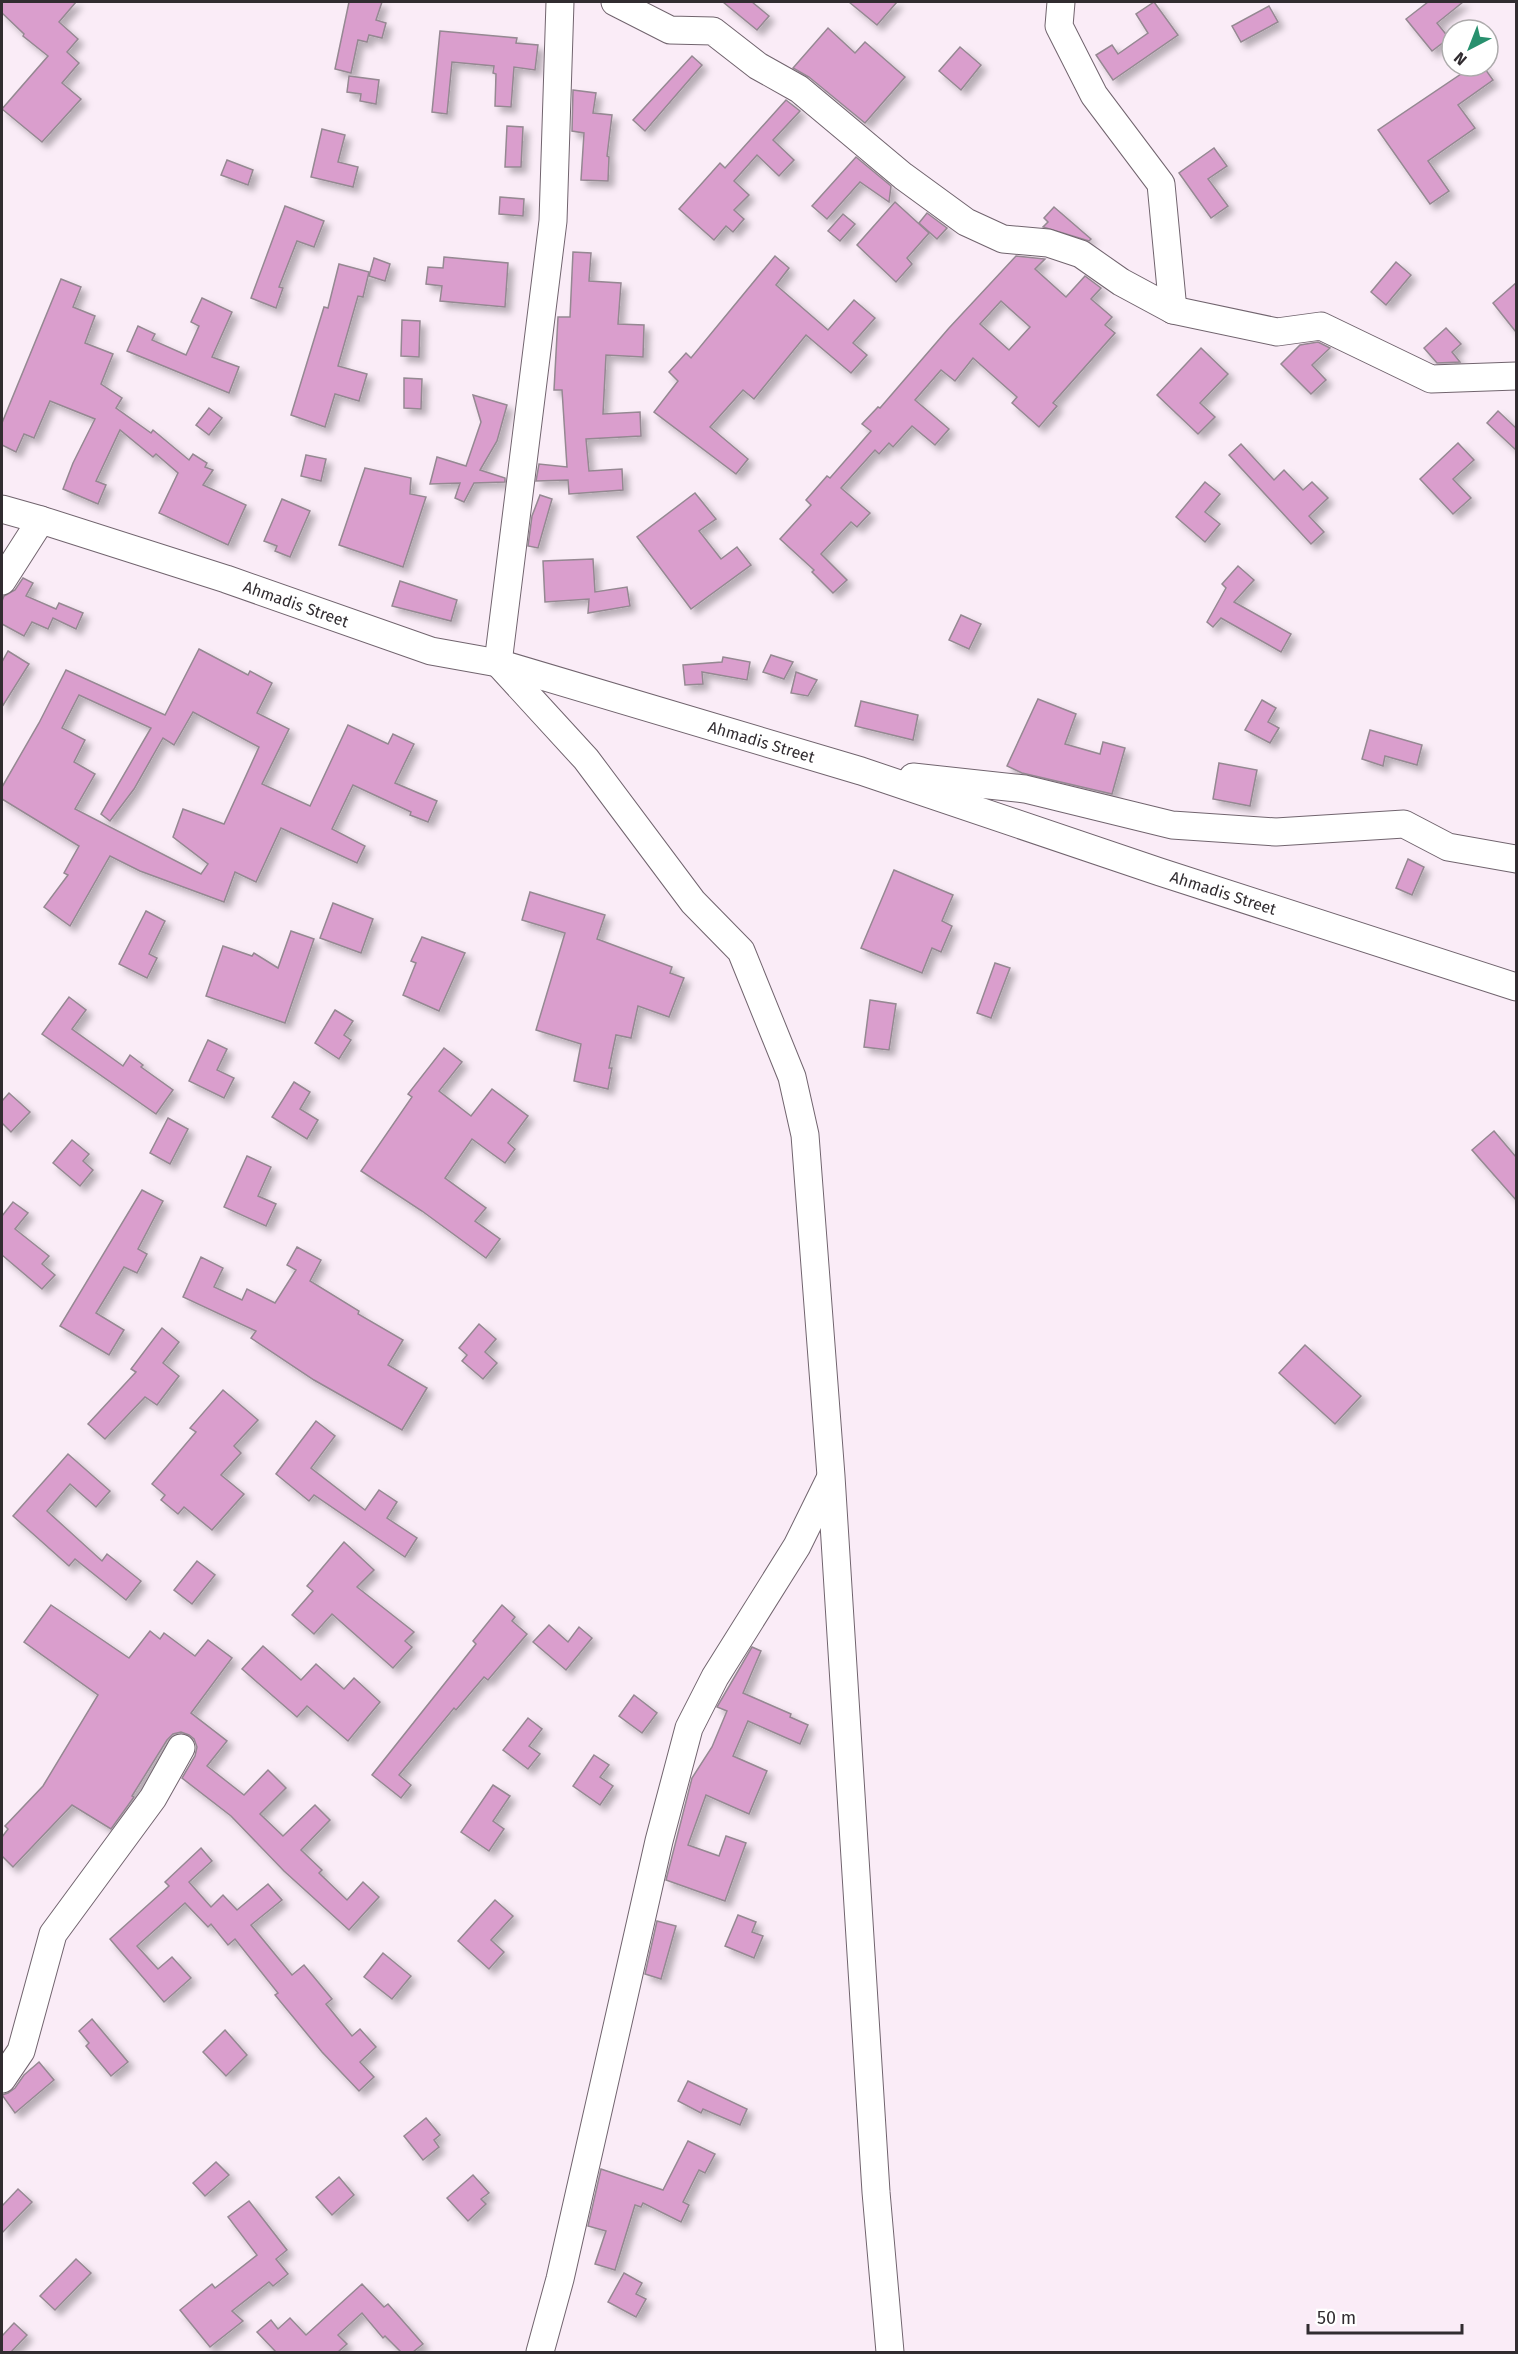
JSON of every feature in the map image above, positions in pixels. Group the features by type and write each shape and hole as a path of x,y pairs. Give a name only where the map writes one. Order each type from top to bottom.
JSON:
{"street":[{"path":"560,2 553,221 498,663 586,759 693,902 741,951 792,1077 805,1135 831,1476 876,2192 890,2352"},
{"path":"615,2 670,30 713,31 758,66 800,89 903,176 966,222 1004,239 1048,243 1081,254 1121,282 1173,310 1277,332 1321,326 1431,379 1516,376"},
{"path":"1061,2 1059,26 1095,95 1161,184 1173,310"},
{"name":"Ahmadis Street","path":"2,509 226,579 430,651 498,663 861,771 1160,872 1516,987"},
{"path":"2,581 41,520"},
{"path":"861,771 1025,789 1172,825 1276,832 1404,824 1448,846 1516,859"},
{"path":"540,2352 560,2279 659,1841 689,1728 715,1677 797,1546 831,1476"},
{"path":"2,2079 21,2051 53,1934 153,1798 182,1748"}],"building":[{"path":"2,2 76,2 59,22 78,39 67,52 79,63 62,83 81,99 42,142 2,109 48,56 23,36 24,34 2,13"},
{"path":"349,2 382,2 376,20 386,23 382,38 369,35 367,42 358,40 351,73 335,69"},
{"path":"723,2 752,2 769,16 757,30"},
{"path":"849,2 897,2 877,25"},
{"path":"1154,2 1178,35 1113,80 1096,55 1112,45 1118,54 1148,33 1136,14"},
{"path":"1428,2 1463,2 1443,18 1440,18 1437,23 1440,27 1440,45 1432,51 1406,19"},
{"path":"1269,6 1278,22 1241,42 1232,26"},
{"path":"828,28 855,53 865,42 905,77 865,123 809,77 793,68"},
{"path":"440,31 517,38 516,43 538,45 535,70 514,67 511,107 495,106 494,66 452,62 447,114 432,112"},
{"path":"960,47 981,65 961,90 939,71"},
{"path":"692,56 702,65 645,131 633,120"},
{"path":"349,76 379,80 376,104 360,101 361,94 347,92"},
{"path":"1455,78 1492,78 1493,80 1458,105 1475,128 1428,161 1449,191 1430,204 1378,130"},
{"path":"573,90 596,93 593,113 612,115 607,156 609,157 608,181 581,180 584,133 572,131"},
{"path":"786,100 800,111 773,140 794,160 779,176 757,155 734,181 749,195 734,210 744,219 733,232 726,226 714,240 679,209 720,163 725,168"},
{"path":"507,126 523,127 521,167 505,167"},
{"path":"322,129 345,135 338,162 358,167 353,187 311,177"},
{"path":"1214,148 1227,166 1208,179 1228,206 1211,218 1179,173"},
{"path":"856,157 891,186 889,202 860,182 827,219 812,206"},
{"path":"227,160 253,170 248,185 221,175"},
{"path":"500,197 524,199 523,216 499,214"},
{"path":"895,202 929,233 907,258 912,264 896,282 857,245"},
{"path":"285,206 324,221 314,247 297,241 279,287 283,288 276,308 251,298"},
{"path":"1054,207 1091,239 1089,241 1043,227 1048,222 1044,218"},
{"path":"927,213 947,228 937,239 919,223"},
{"path":"843,214 855,224 840,241 828,231"},
{"path":"573,252 591,253 589,281 621,283 618,324 644,325 643,357 606,355 603,414 640,412 641,436 586,439 589,471 622,469 623,490 569,494 568,480 536,481 539,464 567,467 562,390 554,390 558,317 570,317"},
{"path":"775,256 789,268 776,285 828,330 854,300 875,318 853,343 867,355 851,373 806,335 754,399 743,390 710,427 748,459 736,474 654,412 678,381 669,372 686,353 691,358"},
{"path":"1016,256 1045,259 1035,269 1066,297 1085,276 1101,288 1091,299 1112,317 1105,325 1115,333 1053,403 1057,406 1039,427 1012,403 1017,397 973,358 955,381 941,370 915,400 949,429 935,445 912,426 893,447 889,443 879,454 875,450 841,488 870,513 857,527 851,522 821,554 847,580 833,593 812,572 814,570 780,539 811,505 806,500 827,476 830,478 871,431 862,424 878,407 880,408 949,328","holes":["1001,301 1030,327 1009,350 980,324"]},
{"path":"444,257 508,263 505,307 440,301 442,286 426,284 428,267 443,268"},
{"path":"374,258 390,264 385,281 369,276"},
{"path":"1396,262 1411,275 1386,305 1371,292"},
{"path":"339,264 369,272 363,297 358,296 338,366 367,374 359,401 335,394 325,427 291,415 324,307 328,308"},
{"path":"61,279 81,287 73,307 95,316 85,343 113,354 101,384 122,398 116,408 151,433 153,430 189,460 193,454 207,463 205,467 213,470 203,485 246,505 228,545 159,513 178,473 156,454 153,457 120,430 96,481 106,485 98,504 63,489 95,419 50,401 34,438 24,434 16,452 2,445 2,423"},
{"path":"1516,283 1516,332 1493,303"},
{"path":"202,298 232,312 212,357 239,367 229,393 127,351 138,326 155,334 152,340 186,355 199,326 191,322"},
{"path":"402,320 420,321 419,357 401,356"},
{"path":"1446,328 1461,344 1452,352 1460,362 1437,363 1424,348"},
{"path":"1318,342 1330,348 1312,365 1326,380 1311,394 1281,364 1300,345"},
{"path":"1201,348 1228,374 1200,403 1215,417 1198,434 1157,395"},
{"path":"404,378 422,379 421,409 404,408"},
{"path":"473,395 507,405 497,441 480,470 505,478 505,482 474,483 464,502 455,498 460,483 430,484 437,457 466,466 481,422"},
{"path":"209,408 222,418 209,435 196,425"},
{"path":"1498,411 1516,428 1516,450 1487,423"},
{"path":"1458,443 1474,460 1453,479 1471,498 1453,514 1420,479"},
{"path":"1241,444 1274,480 1284,470 1303,490 1312,482 1328,498 1309,516 1324,532 1311,544 1229,455"},
{"path":"306,455 326,459 321,481 301,476"},
{"path":"365,468 411,478 410,494 426,497 403,567 339,545"},
{"path":"1205,482 1220,494 1205,512 1220,524 1205,542 1176,517"},
{"path":"695,493 716,519 699,531 721,559 737,547 751,565 691,609 637,537"},
{"path":"540,495 552,499 538,548 528,546 532,516"},
{"path":"282,499 310,511 290,557 275,551 277,546 264,541"},
{"path":"593,559 595,592 627,587 630,606 588,613 589,599 545,602 543,561"},
{"path":"1238,566 1254,580 1234,602 1291,634 1281,652 1221,618 1213,627 1207,622 1226,588 1222,584"},
{"path":"23,578 33,583 26,596 56,609 59,603 83,613 76,629 53,618 48,629 32,622 24,636 2,624 4,596 15,590"},
{"path":"400,581 457,600 451,621 392,606"},
{"path":"961,615 981,624 969,649 949,640"},
{"path":"199,649 248,675 250,671 272,683 257,713 289,729 262,784 310,806 348,725 388,744 393,734 414,744 395,783 437,801 428,822 353,785 332,829 365,846 357,863 281,828 256,882 235,872 224,902 140,871 110,856 70,926 44,907 68,875 64,873 79,846 2,799 2,787 66,670 165,715","holes":["79,695 151,728 101,814 110,821 134,789 163,738 174,745 193,712 259,747 224,824 183,809 173,837 208,864 201,874 75,809 95,774 74,762 85,740 62,728"]},
{"path":"8,651 29,664 2,707 2,662"},
{"path":"771,655 793,662 784,679 763,672"},
{"path":"723,657 750,662 747,680 702,672 703,684 685,685 683,665 722,662"},
{"path":"796,672 817,680 808,696 791,693"},
{"path":"1038,699 1076,714 1065,744 1100,754 1103,742 1125,748 1112,794 1022,773 1007,766"},
{"path":"1262,700 1276,708 1268,722 1279,728 1270,743 1245,730"},
{"path":"861,701 918,715 913,740 855,726"},
{"path":"1370,730 1422,745 1417,765 1385,756 1383,766 1362,759"},
{"path":"1219,763 1257,770 1250,806 1213,799"},
{"path":"1408,859 1424,867 1412,895 1396,888"},
{"path":"894,870 953,895 942,921 952,926 941,952 932,948 922,973 861,948"},
{"path":"530,892 605,915 597,939 672,967 670,973 684,978 669,1017 638,1006 631,1038 616,1035 609,1068 612,1068 608,1089 574,1081 581,1044 536,1030 565,933 522,920"},
{"path":"333,903 373,919 361,953 320,938"},
{"path":"146,911 165,921 149,954 157,958 147,978 119,964"},
{"path":"291,931 314,939 285,1023 206,996 223,946 252,956 254,953 278,968"},
{"path":"422,937 465,953 439,1011 403,995 416,963 411,961"},
{"path":"995,963 1010,968 991,1018 977,1013"},
{"path":"69,997 86,1010 72,1029 123,1066 130,1055 143,1065 141,1067 173,1090 156,1114 42,1034"},
{"path":"870,1000 896,1004 889,1050 864,1047"},
{"path":"335,1010 353,1021 344,1035 351,1040 339,1059 315,1043"},
{"path":"208,1040 227,1049 217,1070 234,1078 224,1098 189,1081"},
{"path":"444,1048 462,1062 439,1091 471,1116 492,1089 528,1116 508,1143 515,1149 505,1163 472,1139 445,1178 486,1208 475,1221 500,1239 486,1258 422,1211 361,1171 412,1097 408,1094"},
{"path":"294,1082 310,1092 300,1109 318,1120 307,1139 272,1117"},
{"path":"9,1093 30,1112 11,1132 2,1123 2,1101"},
{"path":"168,1118 188,1129 170,1164 150,1153"},
{"path":"1494,1131 1516,1157 1516,1200 1472,1150"},
{"path":"72,1140 89,1154 83,1161 93,1170 80,1186 53,1163"},
{"path":"247,1156 271,1167 258,1196 276,1204 266,1226 224,1207"},
{"path":"142,1190 163,1201 138,1249 147,1254 137,1273 124,1267 96,1313 124,1330 109,1355 60,1326"},
{"path":"13,1202 28,1213 15,1229 49,1256 42,1264 55,1275 42,1289 2,1255 2,1216"},
{"path":"297,1247 321,1260 310,1281 359,1311 358,1314 403,1340 388,1365 427,1388 402,1430 314,1380 251,1338 256,1331 183,1297 201,1257 223,1268 214,1287 242,1300 247,1289 275,1303 296,1270 287,1265"},
{"path":"479,1324 496,1339 485,1352 497,1363 483,1379 462,1361 467,1355 459,1348"},
{"path":"162,1328 179,1342 163,1363 179,1376 157,1405 145,1397 105,1439 88,1424 136,1372 131,1369"},
{"path":"1305,1345 1361,1396 1335,1424 1279,1373"},
{"path":"223,1390 258,1420 234,1446 241,1453 221,1475 244,1494 212,1530 184,1507 178,1514 161,1500 165,1495 152,1484 196,1432 190,1428"},
{"path":"316,1421 335,1436 311,1468 365,1510 379,1490 397,1502 387,1518 417,1538 405,1557 314,1495 309,1501 276,1474"},
{"path":"68,1454 110,1491 96,1507 70,1484 47,1511 102,1561 107,1554 141,1581 126,1600 75,1559 69,1566 13,1516"},
{"path":"344,1542 374,1570 357,1587 414,1632 405,1641 412,1647 393,1668 332,1614 314,1634 292,1615 313,1591 307,1586"},
{"path":"197,1561 215,1575 192,1604 174,1590"},
{"path":"51,1605 129,1658 150,1631 160,1639 164,1633 195,1656 208,1640 232,1658 191,1713 227,1741 207,1766 244,1795 268,1770 286,1788 260,1814 283,1836 315,1805 330,1820 301,1850 322,1870 319,1873 347,1900 363,1882 379,1897 349,1930 284,1871 231,1816 182,1778 195,1756 197,1747 194,1739 181,1732 173,1734 167,1740 132,1796 134,1797 111,1829 72,1805 13,1867 2,1856 2,1837 8,1829 5,1826 43,1786 98,1695 24,1642"},
{"path":"502,1605 515,1617 512,1621 527,1634 488,1680 484,1677 456,1710 454,1708 399,1775 411,1785 401,1798 372,1775 476,1644 473,1641"},
{"path":"549,1625 568,1642 579,1627 592,1638 566,1670 533,1642"},
{"path":"263,1646 301,1680 316,1664 344,1689 354,1678 380,1702 348,1741 307,1706 297,1717 242,1669"},
{"path":"752,1647 761,1651 743,1693 791,1714 790,1717 808,1725 800,1744 748,1721 733,1756 767,1771 749,1814 706,1795 688,1845 719,1856 726,1836 746,1843 725,1901 666,1880 692,1778 712,1747 727,1711 717,1707"},
{"path":"634,1695 657,1713 642,1733 619,1716"},
{"path":"528,1718 542,1729 529,1746 540,1754 528,1769 503,1750"},
{"path":"594,1755 609,1765 600,1777 613,1786 600,1805 573,1786"},
{"path":"493,1785 510,1796 493,1821 504,1829 489,1851 461,1832"},
{"path":"201,1848 212,1861 189,1882 211,1907 223,1895 237,1910 268,1884 282,1900 251,1925 292,1975 304,1965 332,1999 326,2004 352,2036 360,2029 376,2047 360,2062 374,2077 359,2091 322,2052 275,1995 278,1993 235,1939 228,1945 211,1924 208,1927 185,1903 137,1946 158,1969 172,1957 191,1978 164,2002 110,1939 169,1886 165,1882"},
{"path":"495,1900 513,1916 491,1940 504,1952 489,1969 458,1941"},
{"path":"738,1915 756,1922 752,1932 763,1936 754,1958 725,1946"},
{"path":"657,1921 676,1926 661,1979 645,1974"},
{"path":"383,1953 411,1976 392,1999 364,1977"},
{"path":"92,2019 128,2062 111,2076 86,2046 89,2043 79,2031"},
{"path":"225,2030 247,2055 226,2076 203,2052"},
{"path":"39,2062 54,2080 15,2113 2,2095 15,2088 24,2075"},
{"path":"688,2081 747,2109 740,2125 703,2109 701,2113 678,2101"},
{"path":"426,2118 440,2135 434,2140 439,2147 423,2160 404,2136"},
{"path":"688,2141 715,2154 705,2173 699,2170 683,2202 689,2205 681,2222 643,2203 641,2207 635,2205 615,2270 595,2264 606,2231 588,2226 601,2169 663,2190"},
{"path":"216,2162 229,2175 205,2196 193,2183"},
{"path":"473,2175 489,2193 481,2199 486,2204 468,2221 447,2198"},
{"path":"339,2177 354,2195 332,2215 316,2197"},
{"path":"18,2189 32,2202 2,2233 2,2206"},
{"path":"249,2201 287,2250 276,2259 288,2274 273,2286 269,2282 232,2311 243,2321 210,2347 180,2310 212,2284 215,2288 257,2255 228,2217"},
{"path":"76,2259 91,2273 55,2310 40,2296"},
{"path":"624,2273 642,2283 636,2294 646,2299 636,2317 608,2302"},
{"path":"362,2284 384,2307 388,2304 423,2344 413,2352 401,2352 385,2336 383,2338 362,2313 338,2335 347,2344 338,2352 276,2352 257,2332 271,2320 278,2329 290,2318 306,2335"},
{"path":"14,2323 27,2335 11,2352 2,2352 2,2336"}]}
